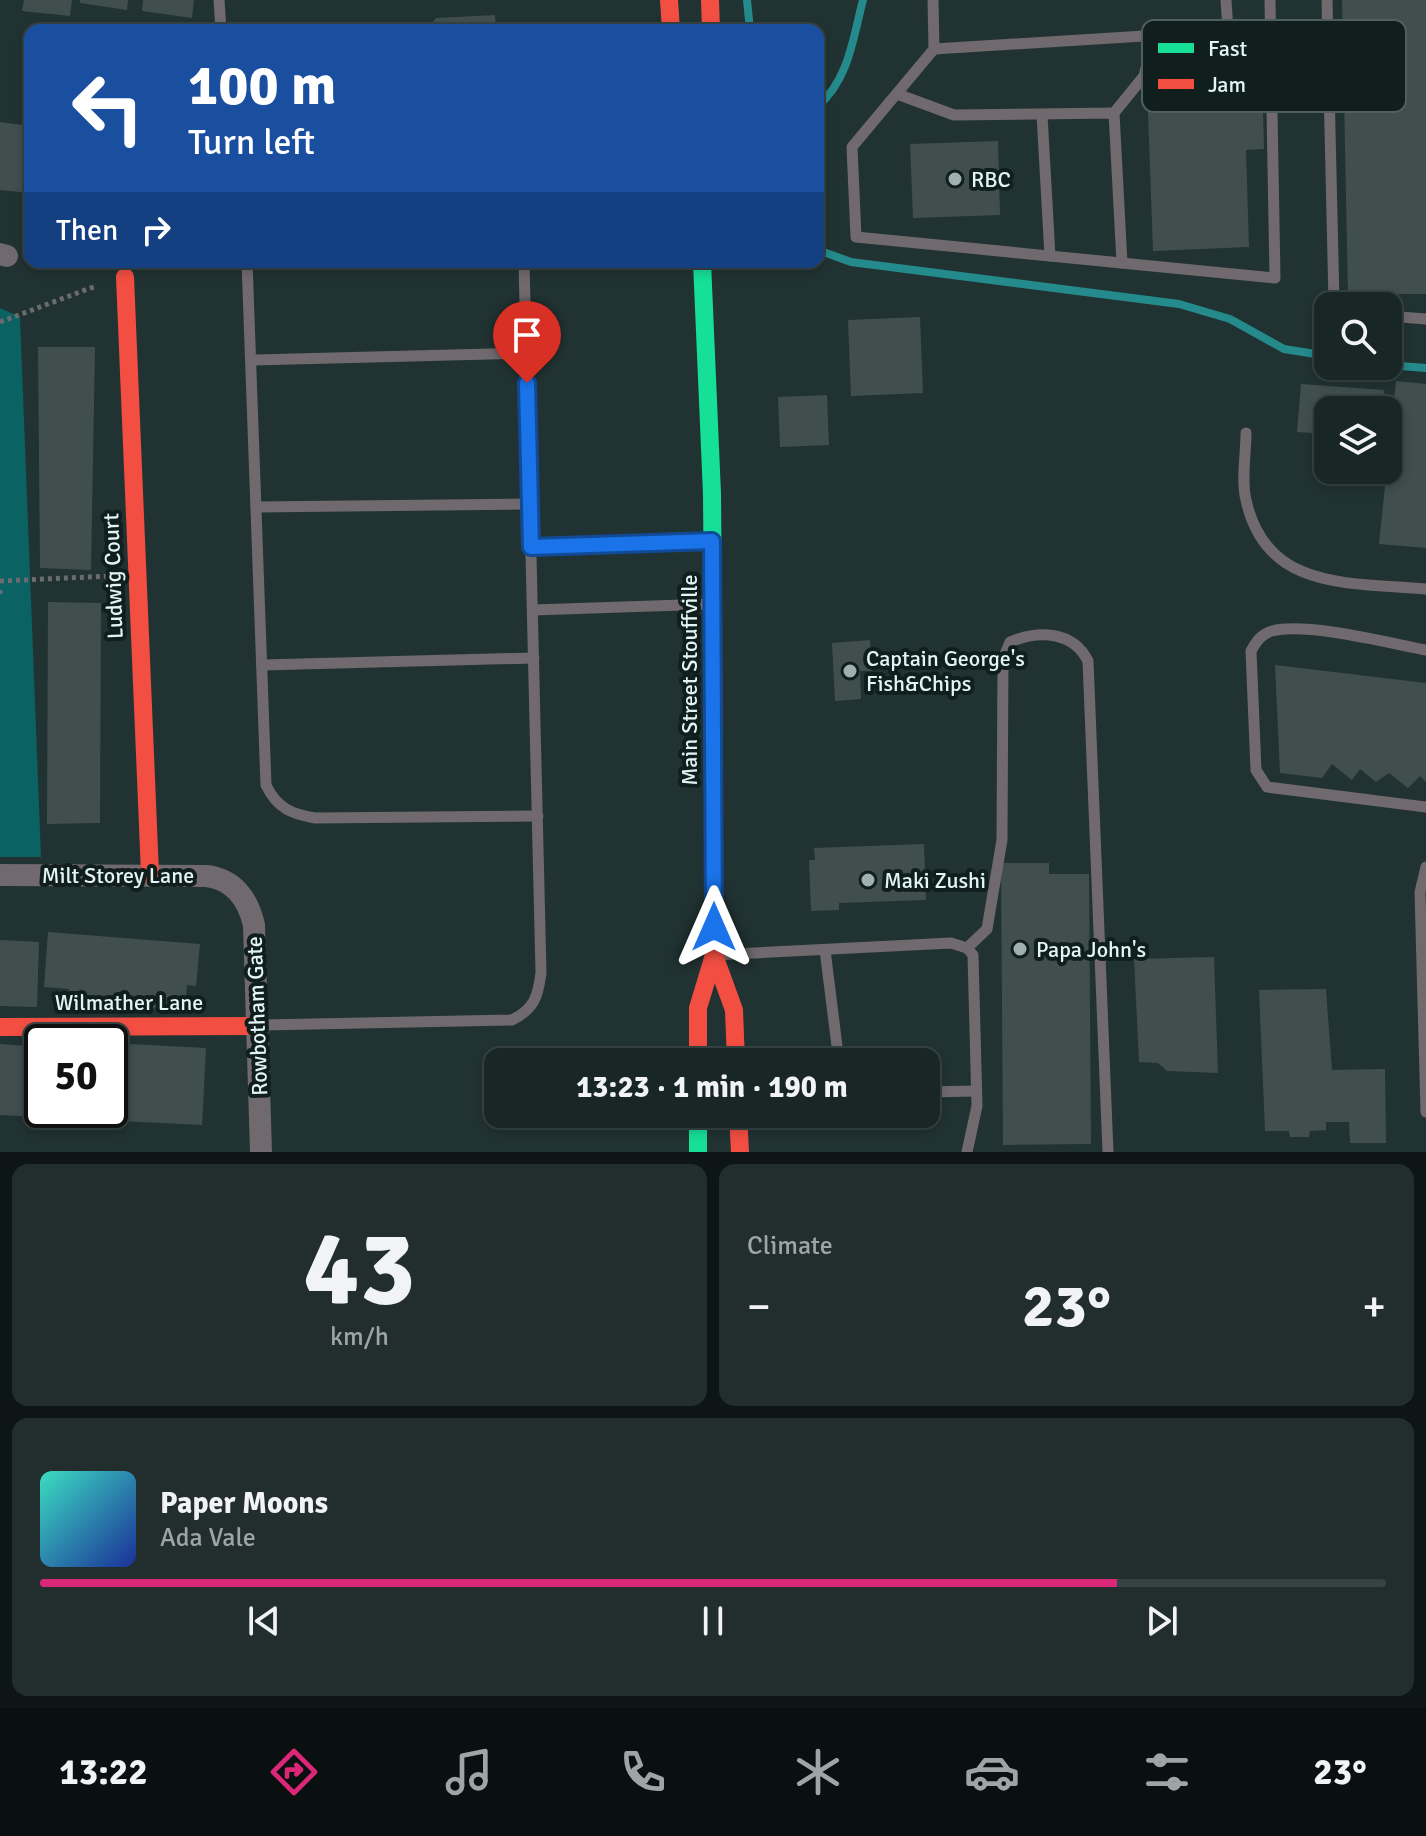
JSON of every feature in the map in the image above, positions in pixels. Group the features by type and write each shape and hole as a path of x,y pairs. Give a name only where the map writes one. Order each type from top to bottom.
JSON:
{"main road":[{"path":"669,0 671,24"},
{"path":"710,0 711,24"},
{"name":"Main Street Stouffville","path":"698,1048 698,1008 714,955 714,603 702,268"},
{"name":"Ludwig Court","path":"125,277 150,874"},
{"name":"Main Street Stouffville","path":"714,955 734,1010 735,1048"},
{"name":"Wilmather Lane","path":"0,1027 259,1026"},
{"path":"698,1128 698,1152"},
{"path":"739,1128 740,1152"}],"street":[{"name":"Milt Storey Lane","path":"0,875 211,876 233,885"},
{"name":"Rowbotham Gate","path":"233,885 246,903 254,925 261,1152"}],"lane":[{"path":"219,0 221,24"},
{"path":"933,0 934,49 852,147 856,237 1275,278 1273,112"},
{"path":"1226,0 1227,20"},
{"path":"1270,0 1271,20"},
{"path":"1327,0 1327,20"},
{"path":"934,49 1142,36"},
{"path":"1122,263 1114,113 1142,78"},
{"path":"897,94 954,115 1114,113"},
{"path":"1330,112 1334,292"},
{"path":"1042,115 1050,256"},
{"path":"247,268 266,785 274,800 291,814 315,818 538,816"},
{"path":"259,1026 512,1020 528,1012 538,996 541,973 524,268"},
{"path":"1402,317 1426,319"},
{"path":"251,360 527,353"},
{"path":"1246,433 1245,500 1265,545 1289,569 1333,580 1426,589"},
{"path":"256,507 530,504"},
{"path":"531,547 712,541"},
{"path":"533,610 714,603"},
{"path":"1426,650 1329,632 1273,631 1257,639 1251,651 1256,770 1267,787 1426,807"},
{"path":"967,948 987,929 1002,840 1003,659 1010,642 1021,637 1068,638 1081,647 1088,661 1108,1152"},
{"path":"262,665 534,658"},
{"path":"1426,867 1420,892 1426,1112"},
{"path":"714,955 951,943 967,948 973,955 977,1106 967,1152"},
{"path":"825,950 837,1048"},
{"path":"940,1092 976,1091"}],"path":[{"path":"0,322 125,277"},
{"path":"0,581 137,574"}],"shaded area":[{"path":"0,308 20,317 41,857 0,857"}],"building":[{"path":"24,0 72,0 70,16 22,11"},
{"path":"80,0 128,0 127,10 80,3"},
{"path":"143,0 194,0 192,18 142,11"},
{"path":"1342,0 1426,0 1426,294 1348,292 1344,112 1406,112 1406,20 1342,20"},
{"path":"495,15 496,24 432,24 436,18"},
{"path":"1148,112 1263,112 1264,149 1246,150 1249,247 1153,251"},
{"path":"0,122 24,125 24,192 0,190"},
{"name":"RBC","path":"998,141 1000,215 913,218 910,144"},
{"path":"920,317 923,393 851,396 848,320"},
{"path":"38,347 95,347 91,570 40,568"},
{"path":"1396,381 1426,384 1426,548 1379,544 1385,484 1402,484 1402,396 1394,396"},
{"path":"1301,384 1384,390 1383,396 1314,396 1314,433 1297,432"},
{"path":"827,395 829,445 780,447 778,397"},
{"path":"48,602 101,603 100,823 47,824"},
{"name":"Captain George's Fish&Chips","path":"870,640 872,671 860,671 861,699 835,701 832,643"},
{"path":"1275,665 1426,683 1426,782 1420,776 1408,788 1389,773 1376,782 1360,769 1352,780 1332,764 1322,778 1280,773"},
{"name":"Maki Zushi","path":"924,844 926,900 839,903 839,910 811,911 809,860 815,860 814,848"},
{"path":"1001,863 1049,863 1049,874 1089,874 1091,1144 1003,1145"},
{"path":"48,932 200,944 196,986 187,985 185,1011 68,1001 69,989 44,987"},
{"path":"0,940 39,942 37,1007 0,1006"},
{"path":"1214,957 1218,1073 1167,1071 1158,1063 1139,1062 1134,959"},
{"path":"1326,989 1332,1070 1385,1069 1386,1143 1350,1143 1349,1122 1326,1122 1326,1130 1310,1131 1309,1137 1290,1137 1289,1131 1265,1131 1259,990"},
{"path":"0,1044 24,1046 24,1116 0,1115"},
{"path":"128,1044 206,1048 202,1125 128,1121"}],"waterway":[{"path":"747,0 749,24"},
{"path":"824,99 843,71 863,0"},
{"path":"824,252 851,262 1179,304 1230,319 1284,349 1314,354"},
{"path":"1402,366 1426,368"}],"traffic: fast":[{"path":"702,268 712,494 713,612"},
{"path":"698,1128 698,1152"}],"traffic: jam":[{"path":"669,0 671,24"},
{"path":"710,0 711,24"},
{"path":"125,277 150,874"},
{"path":"698,1048 698,1008 714,955 713,612"},
{"path":"714,955 734,1010 735,1048"},
{"path":"0,1027 259,1026"},
{"path":"739,1128 740,1152"}],"place":[{"name":"RBC","path":"955,179"},
{"name":"Captain George's Fish&Chips","path":"850,671"},
{"name":"Maki Zushi","path":"868,880"},
{"name":"Papa John's","path":"1020,949"}],"route":[{"path":"527,383 531,547 712,541 714,927"}]}
